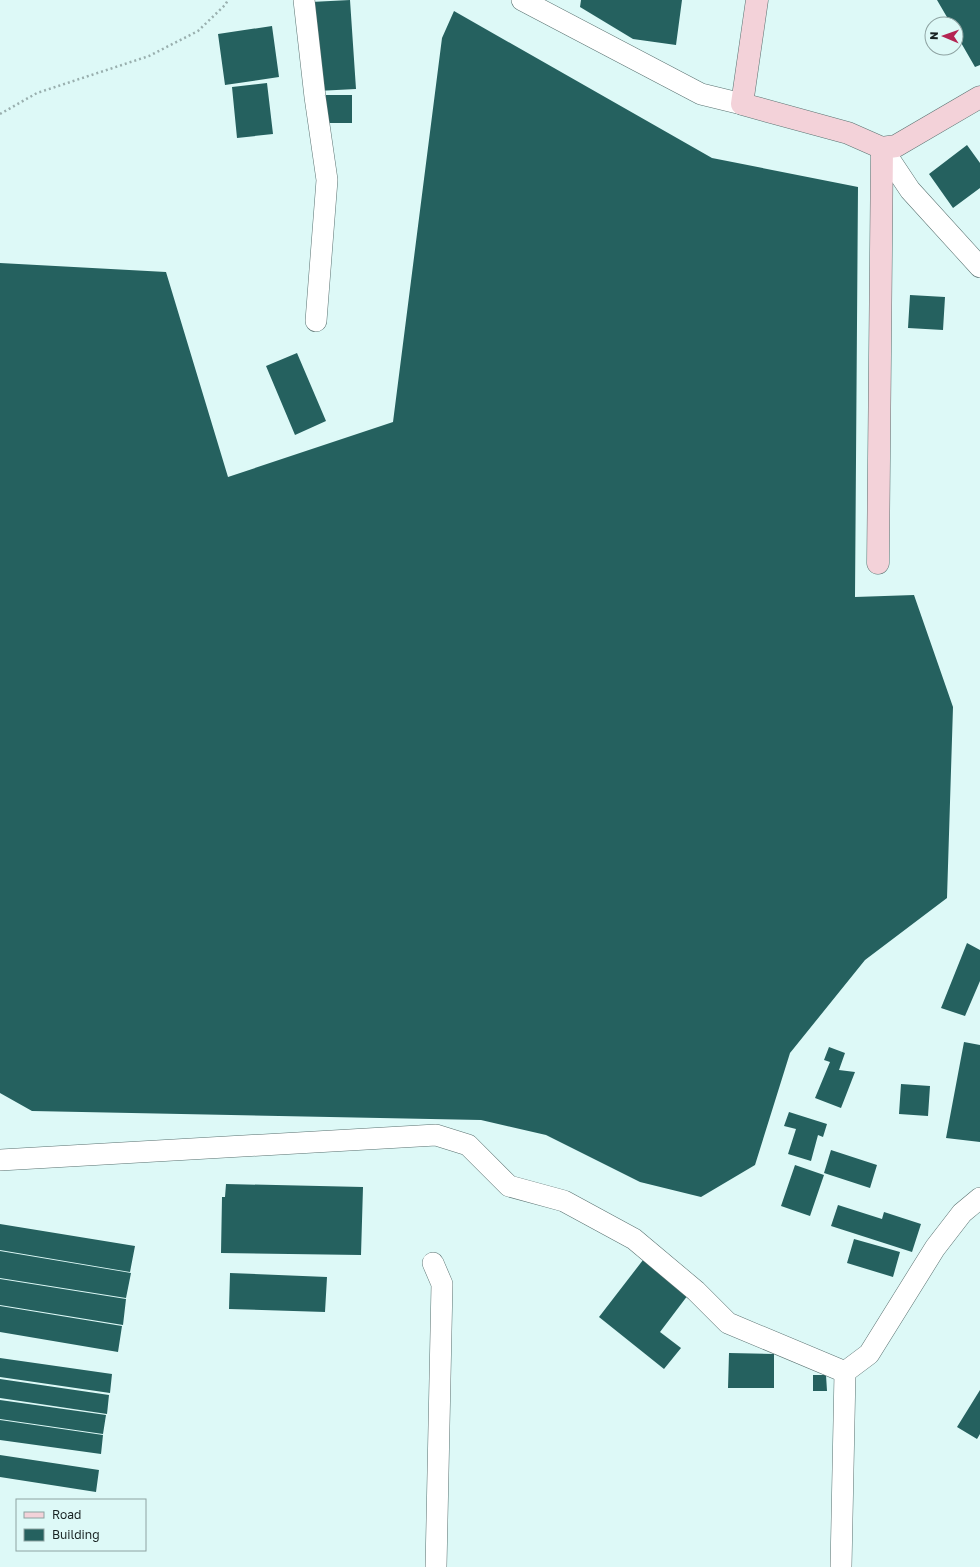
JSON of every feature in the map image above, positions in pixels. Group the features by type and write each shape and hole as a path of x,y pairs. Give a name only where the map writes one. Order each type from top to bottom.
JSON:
{"street":[{"path":"304,0 315,97 327,180 316,321"},
{"path":"522,0 701,94 848,133 882,148 896,146 980,97"},
{"path":"742,104 757,0"},
{"path":"882,148 910,190 980,267"},
{"path":"878,562 882,148"},
{"path":"0,1160 436,1135 468,1145 509,1186 564,1201 634,1239 696,1291 728,1323 845,1372"},
{"path":"845,1372 869,1354 935,1248 962,1213 980,1198"},
{"path":"433,1263 442,1284 436,1567"},
{"path":"841,1567 845,1372"}],"path":[{"path":"0,114 37,93 149,56 198,31 225,5 228,0"}],"building":[{"path":"350,0 356,89 317,91 311,2"},
{"path":"581,0 682,0 676,45 633,39 580,7"},
{"path":"937,0 980,0 980,65 975,67 964,48 964,16 946,16"},
{"path":"454,11 712,158 858,187 855,597 914,595 953,707 947,898 865,960 790,1053 755,1165 701,1197 640,1182 546,1135 481,1120 32,1111 0,1093 0,263 166,272 228,477 393,422 442,38"},
{"path":"272,26 279,77 225,85 218,34"},
{"path":"267,83 273,134 237,138 232,87"},
{"path":"326,95 352,95 352,123 326,123"},
{"path":"967,145 980,163 980,188 953,208 929,174"},
{"path":"910,295 945,297 943,330 908,328"},
{"path":"297,353 326,421 295,435 266,366"},
{"path":"967,943 980,950 980,981 965,1016 941,1008"},
{"path":"964,1042 980,1045 980,1142 946,1138"},
{"path":"829,1047 845,1053 839,1070 855,1072 841,1108 815,1098 830,1062 824,1060"},
{"path":"901,1084 930,1086 928,1116 899,1114"},
{"path":"789,1112 827,1124 823,1137 818,1135 811,1161 788,1154 796,1129 784,1126"},
{"path":"831,1150 877,1165 870,1188 824,1173"},
{"path":"795,1165 824,1175 810,1216 781,1206"},
{"path":"226,1184 363,1187 361,1255 221,1253 222,1197 225,1197"},
{"path":"838,1205 882,1219 884,1212 921,1224 912,1252 831,1226"},
{"path":"0,1224 135,1246 130,1272 0,1250"},
{"path":"854,1239 900,1252 893,1277 847,1263"},
{"path":"0,1251 131,1273 126,1298 0,1278"},
{"path":"643,1260 688,1295 660,1332 681,1348 664,1369 599,1317"},
{"path":"230,1273 327,1277 325,1312 229,1309"},
{"path":"0,1279 126,1299 123,1325 0,1305"},
{"path":"0,1306 122,1326 118,1352 0,1332"},
{"path":"729,1353 774,1354 774,1388 728,1388"},
{"path":"0,1358 112,1374 110,1393 0,1377"},
{"path":"813,1375 826,1375 827,1391 813,1391"},
{"path":"0,1379 109,1395 107,1414 0,1398"},
{"path":"980,1390 980,1434 977,1439 957,1427"},
{"path":"0,1400 106,1415 103,1434 0,1419"},
{"path":"0,1420 103,1435 101,1454 0,1440"},
{"path":"0,1455 99,1470 96,1492 0,1477"}]}
